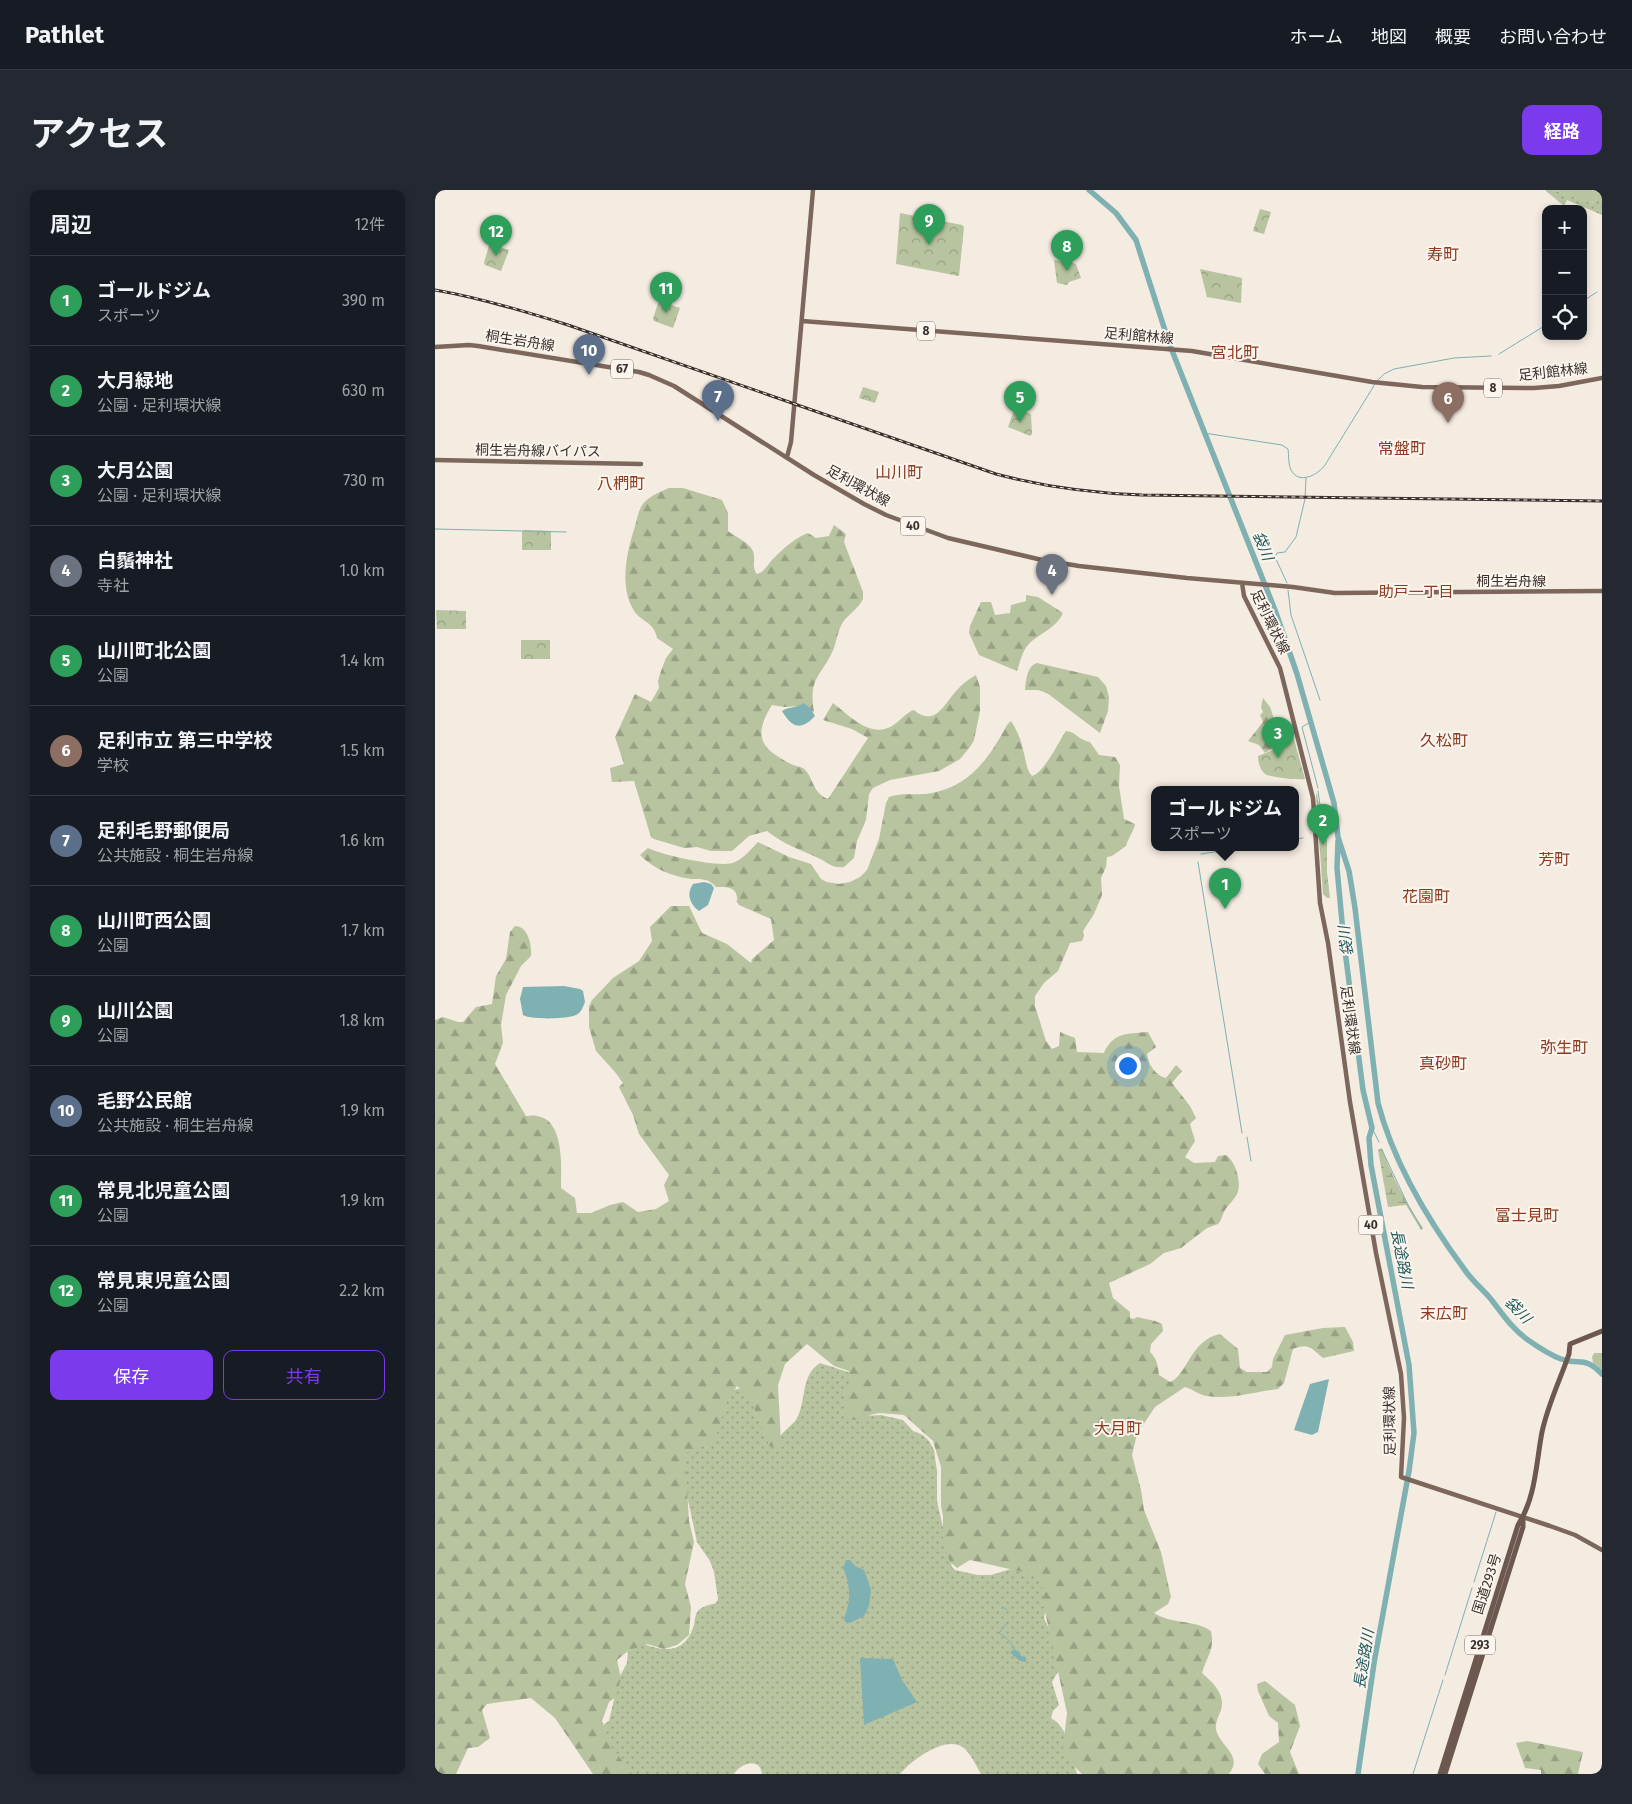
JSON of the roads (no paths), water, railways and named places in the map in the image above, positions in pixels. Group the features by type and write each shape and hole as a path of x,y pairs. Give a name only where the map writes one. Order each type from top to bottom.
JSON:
{"highway":[{"name":"国道293号","path":"1439,1774 1513,1541 1535,1481 1546,1417 1569,1354 1570,1344 1602,1331"},
{"name":"国道293号","path":"1445,1774 1523,1527 1523,1517"}],"main road":[{"path":"787,457 791,442 813,190"},
{"name":"足利館林線","path":"802,321 1183,351 1373,382 1433,388 1534,388 1559,386 1602,378"},
{"name":"桐生岩舟線","path":"435,348 471,345 623,369 649,375 674,386 787,457"},
{"name":"足利環状線","path":"787,457 876,511 948,538 1042,560 1079,566 1241,583 1244,596 1280,668 1313,798 1320,903 1328,943 1374,1244 1401,1380 1404,1431 1401,1476 1404,1479 1575,1535 1602,1550"},
{"name":"桐生岩舟線バイパス","path":"435,460 641,464"},
{"name":"桐生岩舟線","path":"1241,583 1349,593 1602,592"}],"water":[{"path":"804,703 815,716 805,724 797,726 789,721 782,711"},
{"path":"704,882 711,884 714,888 708,905 699,911 691,902 689,895 693,884"},
{"path":"564,986 583,991 585,1002 578,1014 550,1018 534,1018 523,1015 520,999 523,987"},
{"path":"1329,1379 1318,1432 1312,1435 1294,1430 1310,1384"},
{"path":"846,1560 850,1560 855,1566 864,1570 871,1590 869,1606 864,1616 850,1623 845,1622 844,1618 848,1606 849,1593 848,1581 843,1568"},
{"path":"1013,1650 1019,1651 1021,1656 1026,1657 1026,1662 1020,1661 1012,1654 1010,1652"},
{"path":"860,1658 893,1659 902,1680 917,1702 864,1725"}],"waterway":[{"name":"袋川","path":"1089,190 1116,213 1136,240 1169,343 1275,610 1297,674 1334,803 1338,837 1349,871 1378,1103 1393,1149 1414,1192 1439,1234 1467,1273 1512,1326 1522,1336 1548,1353 1568,1361 1586,1363 1596,1368 1602,1374"},
{"name":"袋川","path":"1587,298 1597,292"},
{"name":"袋川","path":"1499,354 1542,327"},
{"name":"袋川","path":"1377,381 1384,374 1394,369 1454,358 1491,356"},
{"name":"袋川","path":"1204,433 1282,445 1288,449 1289,465 1294,475 1303,478 1308,477 1318,472 1325,465 1375,384"},
{"path":"1287,583 1275,557 1277,553 1285,552 1296,537 1305,499 1306,478"},
{"path":"435,529 566,532"},
{"path":"1288,590 1291,615 1320,700"},
{"path":"1312,721 1302,727 1318,788"},
{"path":"1318,791 1324,833"},
{"path":"1299,838 1303,838"},
{"name":"長途路川","path":"1338,841 1337,868 1344,943 1363,1090 1372,1128 1369,1138 1371,1165 1409,1365 1414,1433 1409,1471 1374,1663 1358,1774"},
{"path":"1201,854 1221,851"},
{"path":"1198,862 1242,1133"},
{"path":"1372,1128 1379,1142"},
{"path":"1247,1137 1251,1161"},
{"path":"1382,1150 1408,1205 1422,1229"},
{"path":"1474,1582 1496,1512"},
{"path":"1445,1675 1472,1588"},
{"path":"1007,1623 999,1633 1012,1644 1015,1650"},
{"path":"1413,1774 1443,1680"}],"railway":[{"path":"435,290 502,305 568,325 996,474 1051,486 1105,493 1142,495 1602,501"}],"place":[{"name":"山川公園","path":"929,245"},
{"name":"常見東児童公園","path":"496,256"},
{"name":"山川町西公園","path":"1067,271"},
{"name":"常見北児童公園","path":"666,313"},
{"name":"毛野公民館","path":"589,375"},
{"name":"足利毛野郵便局","path":"718,421"},
{"name":"山川町北公園","path":"1020,422"},
{"name":"足利市立 第三中学校","path":"1448,423"},
{"name":"白鬚神社","path":"1052,595"},
{"name":"大月公園","path":"1278,758"},
{"name":"大月緑地","path":"1323,845"},
{"name":"ゴールドジム","path":"1225,909"}],"district":[{"name":"寿町","path":"1443,254"},
{"name":"宮北町","path":"1235,352"},
{"name":"常盤町","path":"1402,448"},
{"name":"山川町","path":"899,472"},
{"name":"八椚町","path":"621,483"},
{"name":"助戸一丁目","path":"1416,592"},
{"name":"久松町","path":"1444,740"},
{"name":"芳町","path":"1554,859"},
{"name":"花園町","path":"1426,896"},
{"name":"弥生町","path":"1564,1047"},
{"name":"真砂町","path":"1443,1063"},
{"name":"富士見町","path":"1527,1215"},
{"name":"末広町","path":"1444,1313"},
{"name":"大月町","path":"1118,1428"}]}
